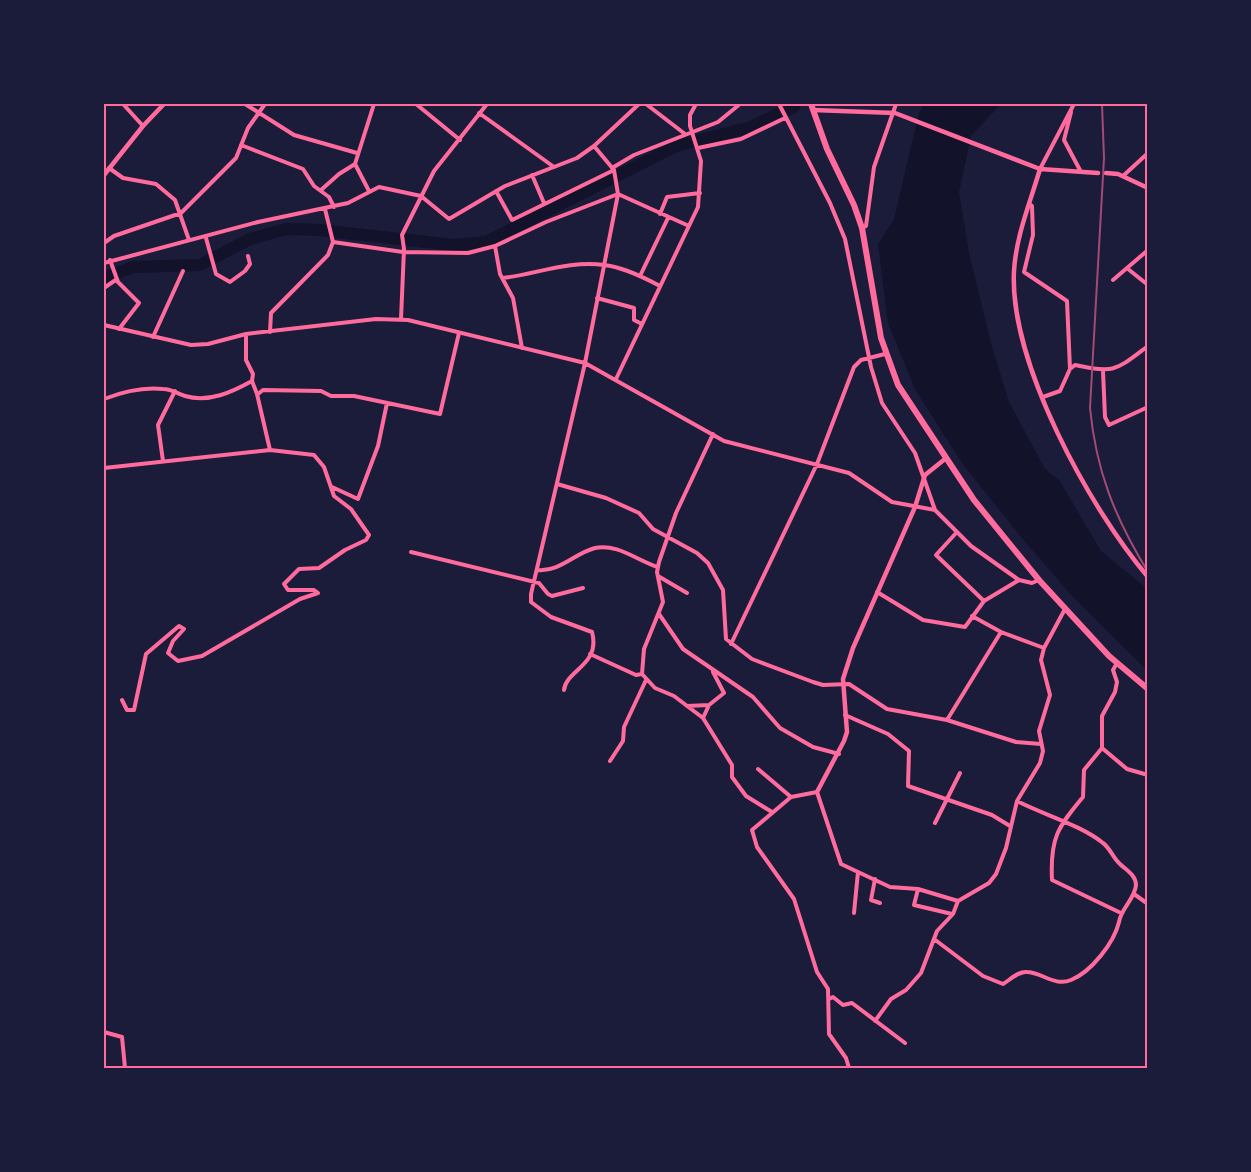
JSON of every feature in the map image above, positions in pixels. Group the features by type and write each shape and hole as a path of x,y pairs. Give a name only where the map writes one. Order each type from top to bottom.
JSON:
{"highway":[{"path":"812,107 862,228 873,301 885,354 898,385 974,500 1039,580 1117,663 1148,689"}],"street":[{"path":"123,104 142,126"},
{"path":"104,175 142,126 164,104"},
{"path":"245,104 294,135 357,153"},
{"path":"104,243 114,236 181,213 224,173 236,158 248,128 265,104"},
{"path":"369,191 355,164 374,104"},
{"path":"417,104 460,140"},
{"path":"401,319 404,250 402,235 434,171 486,104"},
{"path":"104,263 189,240 206,238 258,222 334,207 348,203 379,187 421,196 449,219 496,191 577,158 594,146 639,104"},
{"path":"646,104 686,135"},
{"path":"616,379 698,207 701,161 691,133 690,115 696,104"},
{"path":"496,191 512,220 613,169 718,122 740,104"},
{"path":"835,104 835,111"},
{"path":"862,228 866,226 874,167 896,104"},
{"path":"1074,104 1038,169 1019,240 1014,271 1015,300 1021,333 1043,397 1086,488 1148,577"},
{"path":"779,106 830,203 845,239 869,357 882,404 915,453 935,510 970,546 1019,580 1032,583 1039,580"},
{"path":"812,107 835,111 893,113 1038,169 1098,172"},
{"path":"1070,110 1064,140 1081,172"},
{"path":"479,113 554,167"},
{"path":"698,148 741,139 785,118"},
{"path":"241,145 303,169 314,186 329,197 334,207"},
{"path":"564,690 569,679 589,661 594,639 592,632 551,617 531,602 585,363 618,194 613,169 594,146"},
{"path":"1123,176 1148,153"},
{"path":"321,190 355,164"},
{"path":"109,168 123,178 156,184 175,200 189,240"},
{"path":"1106,173 1123,176 1148,188"},
{"path":"532,175 544,203"},
{"path":"660,214 667,197 700,193"},
{"path":"333,242 404,250 468,253 495,246 546,222 618,194 689,226"},
{"path":"1029,204 1032,206 1033,236 1024,272 1067,301 1070,369 1060,391 1043,397"},
{"path":"270,332 271,313 328,255 333,242 326,209"},
{"path":"640,276 668,218"},
{"path":"206,238 216,274 230,282 245,272 250,264 248,256"},
{"path":"495,246 503,278 513,298 522,348"},
{"path":"1113,280 1148,250"},
{"path":"110,260 117,279 139,303 119,329"},
{"path":"503,278 531,275 573,265 603,264 640,276 660,286"},
{"path":"1128,269 1148,285"},
{"path":"153,337 183,271"},
{"path":"104,288 117,279"},
{"path":"597,298 634,308 634,320 642,324"},
{"path":"104,325 191,345 208,344 246,334 376,319 401,319 585,363 724,441 849,472 892,502 935,510"},
{"path":"257,394 263,390 321,391 331,396 354,396 440,414 459,333"},
{"path":"246,334 246,360 254,374 252,381 270,450"},
{"path":"1070,369 1075,366 1103,370 1119,368 1148,346"},
{"path":"731,644 817,464 854,367 869,357 885,354"},
{"path":"1103,370 1106,422 1114,424 1148,407"},
{"path":"104,399 147,389 175,391 186,396 206,398 235,390 252,381"},
{"path":"163,461 158,425 175,391"},
{"path":"351,509 358,499 378,446 387,404"},
{"path":"714,434 676,513 658,567 663,602 644,649 642,674 646,680 703,718 732,765 732,777 746,796 772,812"},
{"path":"104,468 270,450 314,455 324,467 334,496 351,509 369,535 366,540 345,550 319,568 299,569 284,584 288,590 314,590 318,593 313,597 300,599 202,656 178,661 168,653 173,641 183,633 184,629 179,626 146,654 134,710 127,710 122,700"},
{"path":"945,459 924,479 915,507 853,648 843,683 846,732 840,754 817,792 841,864 890,887 918,889 958,901"},
{"path":"557,484 606,498 639,513 652,529 697,553 717,575 723,590 726,608 724,634 731,644 752,659 823,685 849,684 887,709 946,720 1016,742 1041,744"},
{"path":"332,487 358,499"},
{"path":"957,532 936,555 984,601"},
{"path":"538,570 553,569 596,548 618,549 658,567"},
{"path":"411,552 535,582 552,596 583,588"},
{"path":"658,576 687,593"},
{"path":"876,592 923,620 966,627 984,601 1019,580"},
{"path":"875,1021 891,999 906,990 921,973 937,931 953,914 958,901 989,883 996,874 1006,848 1017,801 1040,763 1043,751 1039,731 1050,695 1041,660 1044,648 1065,609"},
{"path":"659,614 683,649 753,697 780,728 792,737 840,754"},
{"path":"972,616 1001,632 1044,648"},
{"path":"946,720 1001,632"},
{"path":"590,654 636,675 642,674"},
{"path":"1117,663 1113,670 1117,682 1115,692 1102,716 1102,748 1084,770 1083,797 1067,814 1051,849 1052,880 1121,913"},
{"path":"703,718 709,705 723,693 713,671"},
{"path":"610,761 623,741 624,727 646,680"},
{"path":"687,706 709,705"},
{"path":"845,715 888,734 909,752 908,786 945,801 992,815 1010,826"},
{"path":"1102,748 1127,769 1148,775"},
{"path":"758,769 790,796"},
{"path":"935,823 960,773"},
{"path":"817,792 790,796 754,826 752,834 758,847 794,899 818,972 828,989 829,1034 846,1058 849,1068"},
{"path":"934,939 995,983 1003,984 1027,972 1059,982 1071,980 1102,956 1116,932 1121,913 1134,894 1136,884 1134,877 1113,856 1106,845 1092,835 1017,801"},
{"path":"854,913 858,872"},
{"path":"875,879 871,900 880,903"},
{"path":"918,889 914,905 953,914"},
{"path":"1134,894 1148,904"},
{"path":"829,999 833,997 843,1005 852,1003 905,1043"},
{"path":"104,1032 122,1037 125,1068"}],"shaded area":[{"path":"924,104 1001,104 971,136 959,192 969,253 992,347 1009,402 1045,469 1059,480 1101,551 1147,589 1147,670 1073,597 962,463 915,389 888,323 878,244 894,219 919,113"}],"waterway":[{"path":"786,111 794,107"},
{"path":"104,278 133,267 200,265 250,239 286,229 320,230 454,245 486,242 676,146 751,127 778,114"}],"railway":[{"path":"1102,104 1104,158 1090,408 1097,453 1109,493 1126,532 1148,572"}]}
